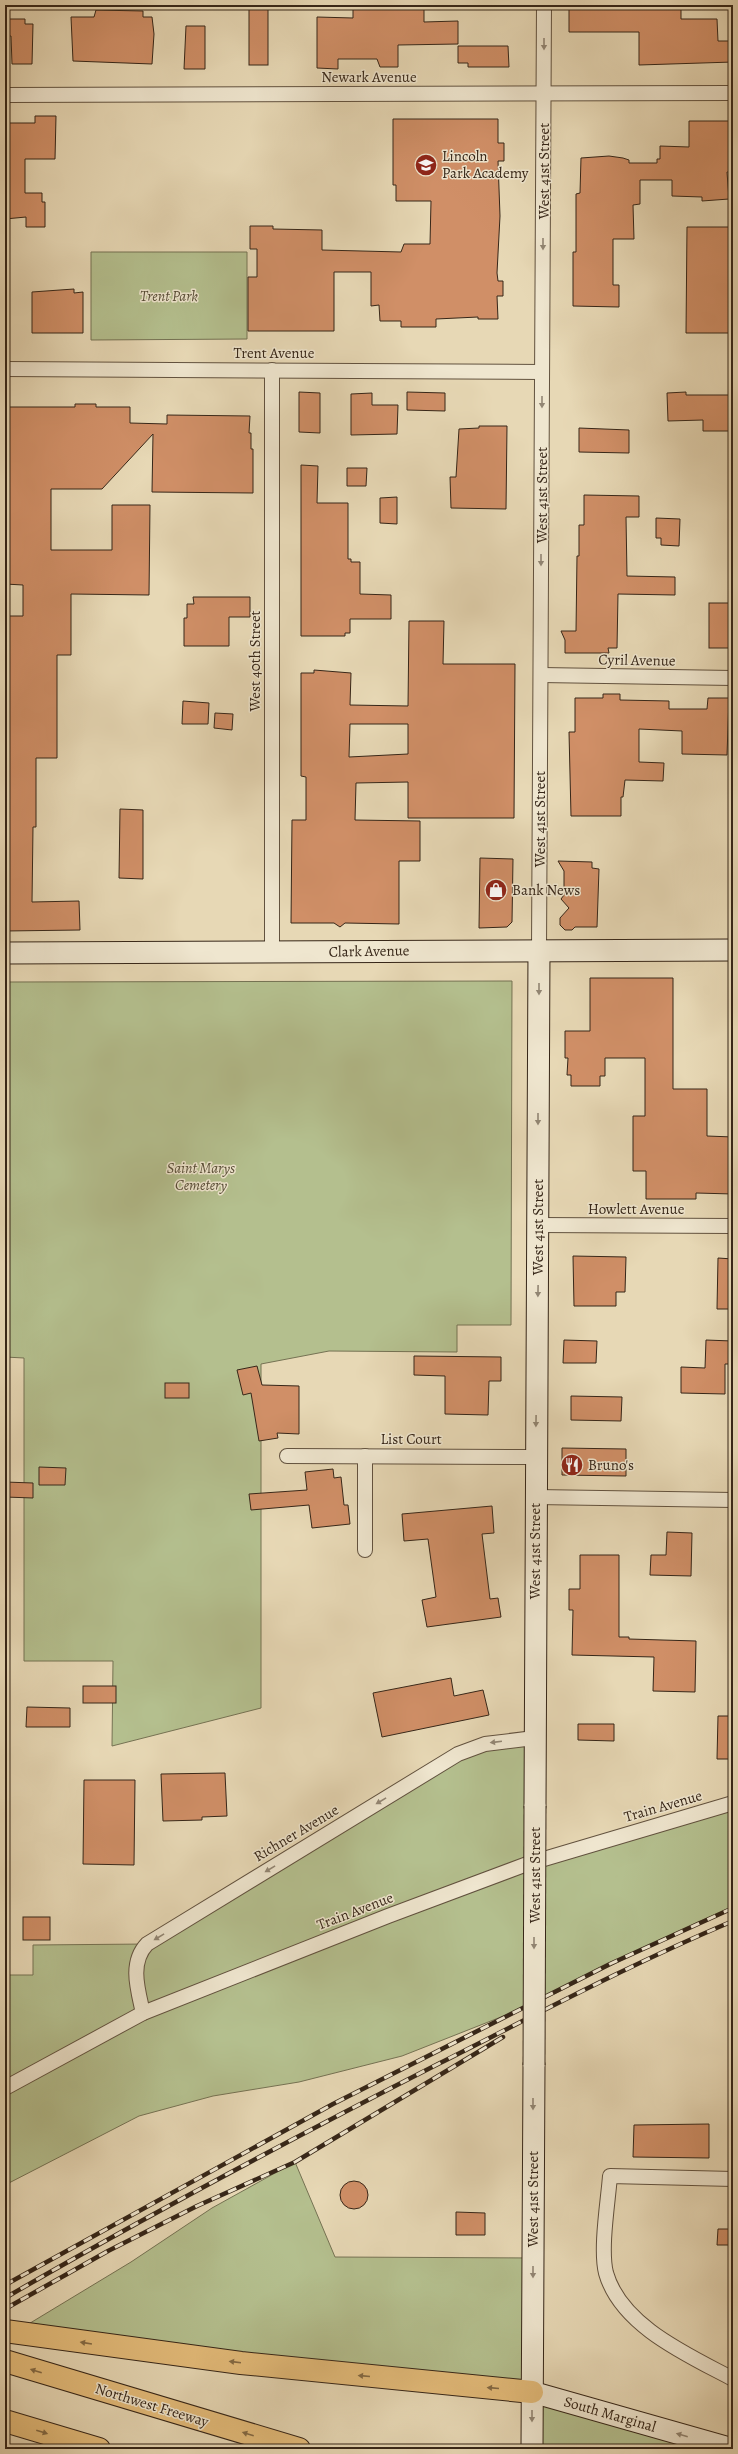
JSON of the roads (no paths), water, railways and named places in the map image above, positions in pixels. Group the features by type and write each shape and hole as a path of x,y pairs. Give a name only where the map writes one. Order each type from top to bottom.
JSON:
{"highway":[{"path":"5,2331 125,2348 358,2376 532,2392"},
{"name":"Northwest Freeway","path":"5,2361 299,2449"},
{"path":"5,2421 99,2449"}],"street":[{"name":"West 41st Street","path":"532,2449 534,1738 544,5"},
{"name":"Newark Avenue","path":"5,95 733,93"},
{"name":"Trent Avenue","path":"5,369 542,372"},
{"name":"West 40th Street","path":"272,370 272,952"},
{"name":"Cyril Avenue","path":"541,675 733,678"},
{"name":"Clark Avenue","path":"5,953 733,950"},
{"name":"Howlett Avenue","path":"538,1225 733,1226"},
{"name":"List Court","path":"286,1456 536,1457"},
{"path":"364,1456 365,1550"},
{"path":"536,1497 733,1500"},
{"name":"Richner Avenue","path":"143,2013 138,1993 136,1969 139,1954 147,1944 458,1754 485,1744 534,1738"},
{"name":"Train Avenue","path":"5,2088 143,2013 527,1864 733,1803"},
{"path":"733,2179 610,2176 605,2247 606,2272 617,2297 635,2320 664,2340 733,2378"},
{"name":"South Marginal","path":"532,2392 733,2448"}],"railway":[{"path":"5,2285 333,2104 610,1964 733,1908"},
{"path":"5,2298 275,2148 385,2091 622,1971 733,1921"},
{"path":"5,2309 108,2251 197,2206 295,2162 503,2037"}],"place":[{"name":"Lincoln Park Academy","path":"426,165"},
{"name":"Bank News","path":"496,890"},
{"name":"Bruno's","path":"572,1465"}],"park label":[{"name":"Trent Park","path":"169,296"},
{"name":"Saint Marys Cemetery","path":"201,1176"}]}
